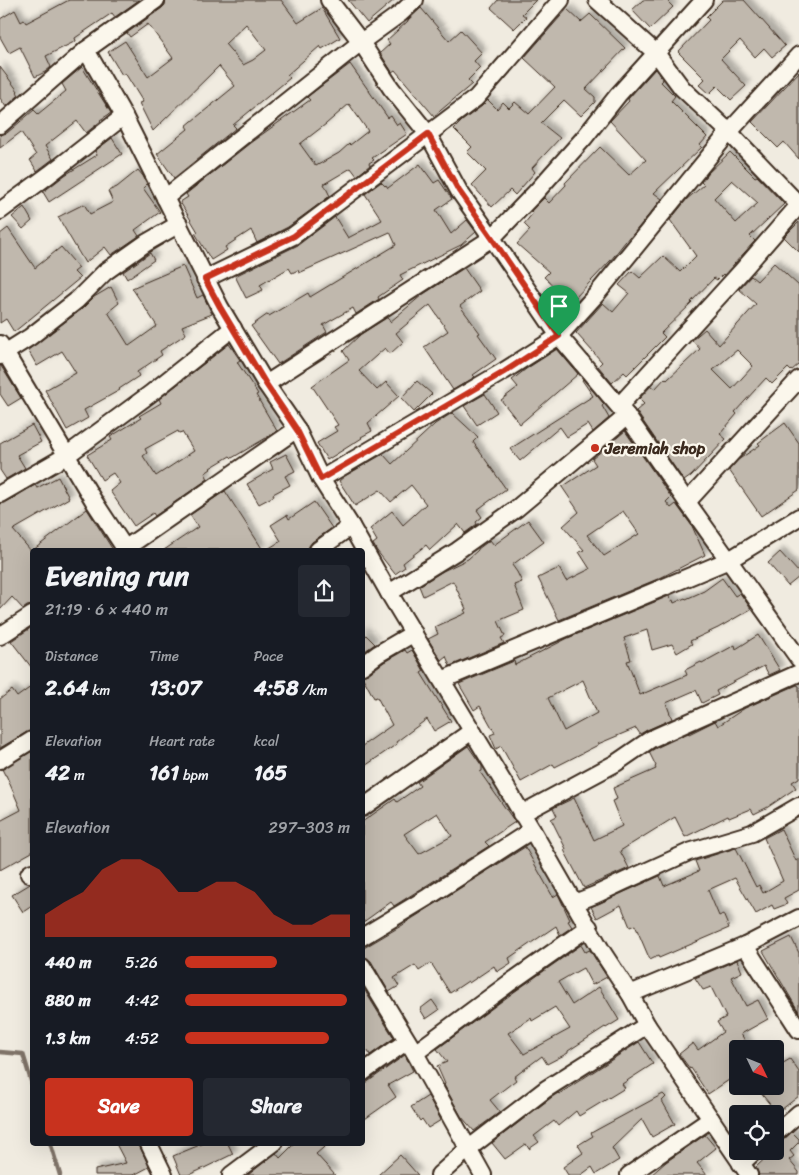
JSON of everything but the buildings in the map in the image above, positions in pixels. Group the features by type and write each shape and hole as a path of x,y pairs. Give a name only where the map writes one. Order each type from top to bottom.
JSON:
{"street":[{"path":"0,125 86,50 156,0"},
{"path":"329,0 391,88 428,134 459,191 559,336 623,410 799,659"},
{"path":"165,198 360,42 401,14 415,0"},
{"path":"205,279 294,236 476,98 561,0"},
{"path":"389,593 457,551 516,509 623,410 799,205 729,132 682,88 656,53 597,0"},
{"path":"266,384 492,238 536,192 584,138 618,95 704,0"},
{"path":"86,50 124,116 205,279 266,384 297,430 321,479 363,548"},
{"path":"321,479 504,372 559,336 596,295 729,132 799,55"},
{"path":"0,210 50,174 124,116"},
{"path":"124,548 2,351 30,337 76,301 105,272 146,243 179,224"},
{"path":"0,494 66,456 150,394 233,328"},
{"path":"687,502 799,379"},
{"path":"126,548 297,430"},
{"path":"442,680 729,560 799,517"},
{"path":"321,548 351,526"},
{"path":"365,551 647,1025 745,1170"},
{"path":"0,636 30,616"},
{"path":"365,664 414,633"},
{"path":"521,814 616,764 651,739 799,673"},
{"path":"365,806 472,730"},
{"path":"0,760 30,741"},
{"path":"574,903 689,852 752,833 799,806"},
{"path":"365,935 532,830"},
{"path":"630,994 745,946 799,918"},
{"path":"365,1071 411,1047 508,984 589,927"},
{"path":"745,946 799,1030"},
{"path":"365,971 411,1047 483,1175"},
{"path":"439,1175 468,1149 546,1089 647,1025"},
{"path":"784,1126 799,1113"},
{"path":"629,1175 711,1120"},
{"path":"150,1146 164,1175"},
{"path":"231,1175 270,1146"}],"waterway":[{"path":"0,1052 23,1054 30,1077"},
{"path":"51,1146 60,1175"}],"place":[{"name":"Jeremiah shop","path":"595,448"}],"route":[{"path":"428,134 459,191 559,336 504,372 321,479 297,430 266,384 205,279 294,236 428,134"}]}
